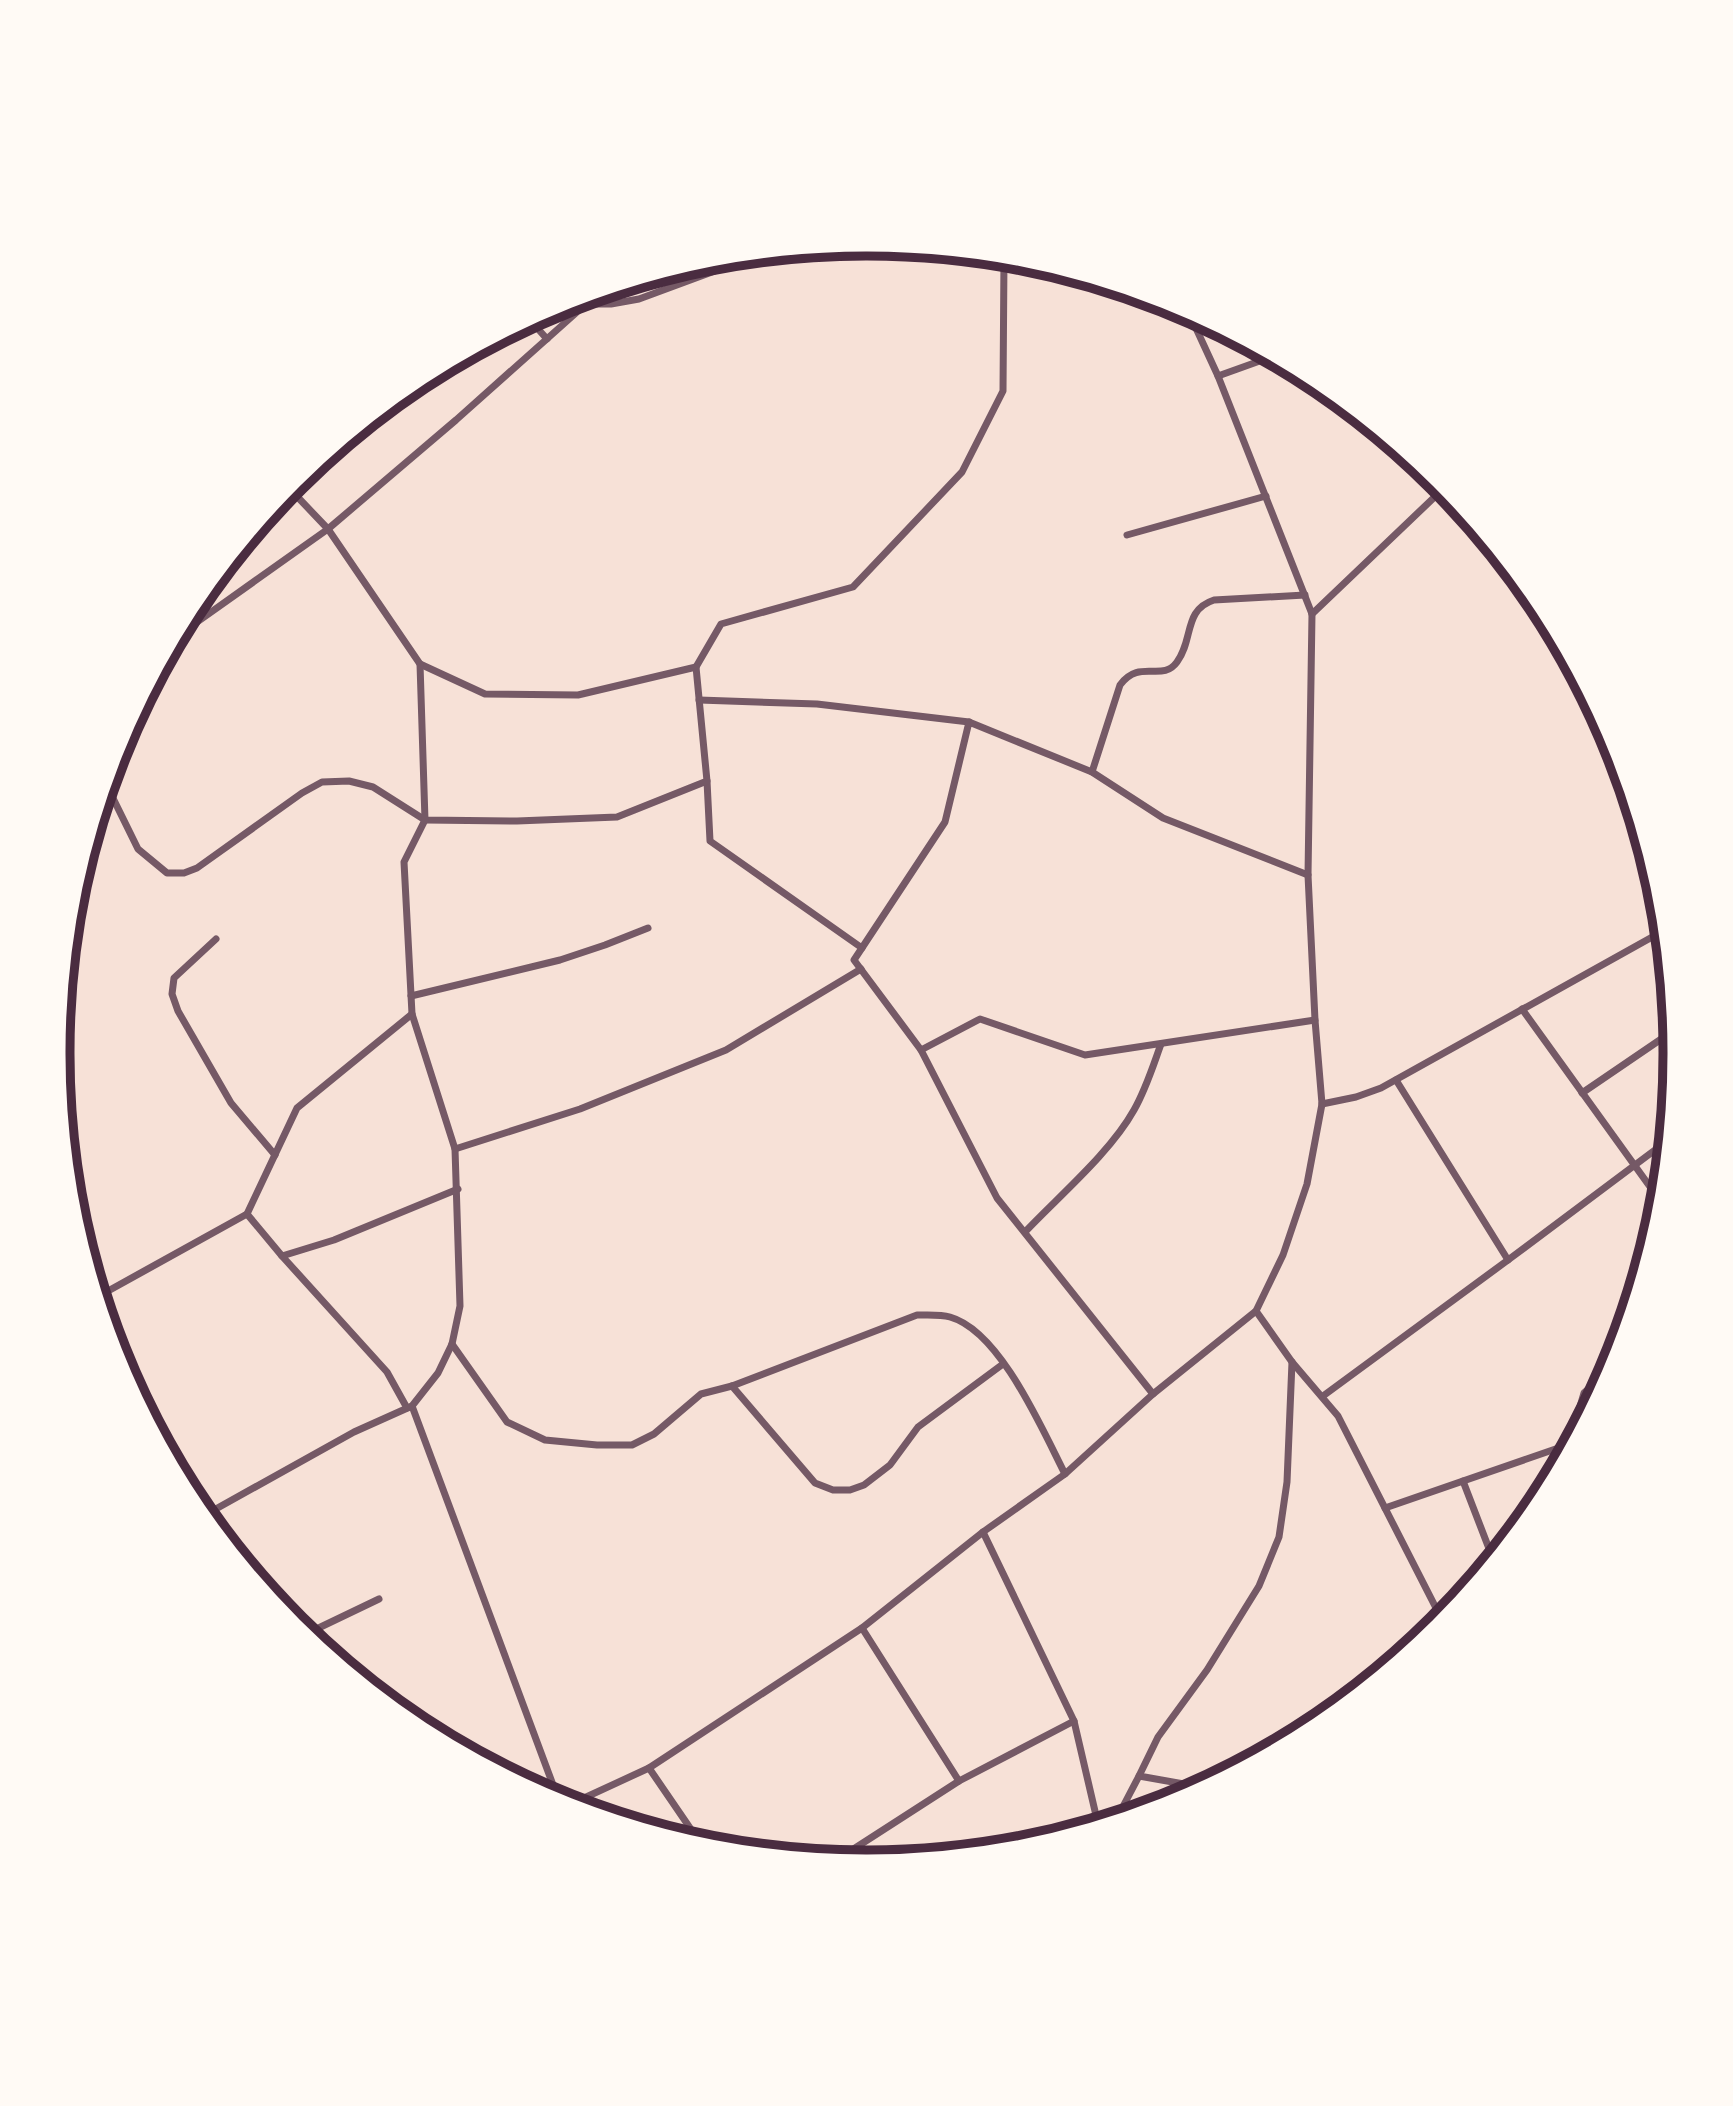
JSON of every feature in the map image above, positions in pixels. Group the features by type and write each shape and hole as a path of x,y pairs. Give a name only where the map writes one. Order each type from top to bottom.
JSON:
{"street":[{"path":"862,948 710,841 696,667 721,624 853,587 962,472 1003,391 1004,269"},
{"path":"601,302 611,304 639,299 713,272"},
{"path":"197,622 328,529 575,312"},
{"path":"537,328 547,339"},
{"path":"585,1798 649,1768 862,1628 983,1532 1065,1474 1153,1394 1256,1311 1283,1255 1307,1184 1322,1104 1308,875 1312,614 1218,376 1196,329"},
{"path":"1218,376 1261,361"},
{"path":"297,496 328,529 420,664 485,694 578,695 696,667"},
{"path":"1128,535 1266,496"},
{"path":"1312,614 1436,496"},
{"path":"1092,772 1120,685 1128,675 1137,671 1165,671 1175,665 1184,651 1194,613 1201,604 1214,600 1304,595"},
{"path":"214,1510 355,1432 409,1407 438,1373 452,1344 460,1306 455,1149 412,1014 404,862 425,820 420,664"},
{"path":"699,700 817,704 968,722 1092,772 1163,818 1308,875"},
{"path":"968,722 945,822 854,960 921,1051 997,1198 1153,1394"},
{"path":"112,797 138,849 167,873 184,873 197,868 302,793 322,782 349,781 373,787 425,820 517,821 617,817 707,781"},
{"path":"411,996 560,960 648,928"},
{"path":"1322,1104 1356,1097 1381,1088 1654,936"},
{"path":"216,939 174,978 172,994 178,1011 231,1103 275,1155"},
{"path":"455,1149 580,1109 726,1050 861,969"},
{"path":"1522,1009 1651,1188"},
{"path":"107,1292 247,1214 297,1108 412,1014"},
{"path":"921,1051 980,1019 1085,1055 1315,1020"},
{"path":"1582,1093 1662,1038"},
{"path":"1025,1232 1113,1141 1134,1111 1161,1044"},
{"path":"1396,1080 1508,1260"},
{"path":"1323,1396 1657,1148"},
{"path":"282,1256 334,1240 458,1189"},
{"path":"247,1214 387,1372 409,1407 553,1785"},
{"path":"1256,1311 1292,1362 1338,1416 1436,1609"},
{"path":"452,1344 507,1422 545,1440 597,1446 632,1445 654,1434 701,1394 732,1385 918,1315 949,1317 973,1328 988,1342 1030,1403 1065,1474"},
{"path":"1123,1807 1158,1737 1207,1670 1259,1586 1279,1537 1287,1482 1292,1362"},
{"path":"732,1385 815,1483 832,1490 850,1490 864,1485 890,1465 918,1427 1003,1364"},
{"path":"1580,1406 1588,1390"},
{"path":"1385,1508 1558,1448"},
{"path":"1463,1481 1489,1549"},
{"path":"983,1532 1074,1721 1096,1815"},
{"path":"317,1629 379,1598"},
{"path":"862,1628 959,1781"},
{"path":"853,1849 959,1781 1074,1721"},
{"path":"649,1768 691,1829"},
{"path":"1139,1776 1183,1784"}]}
